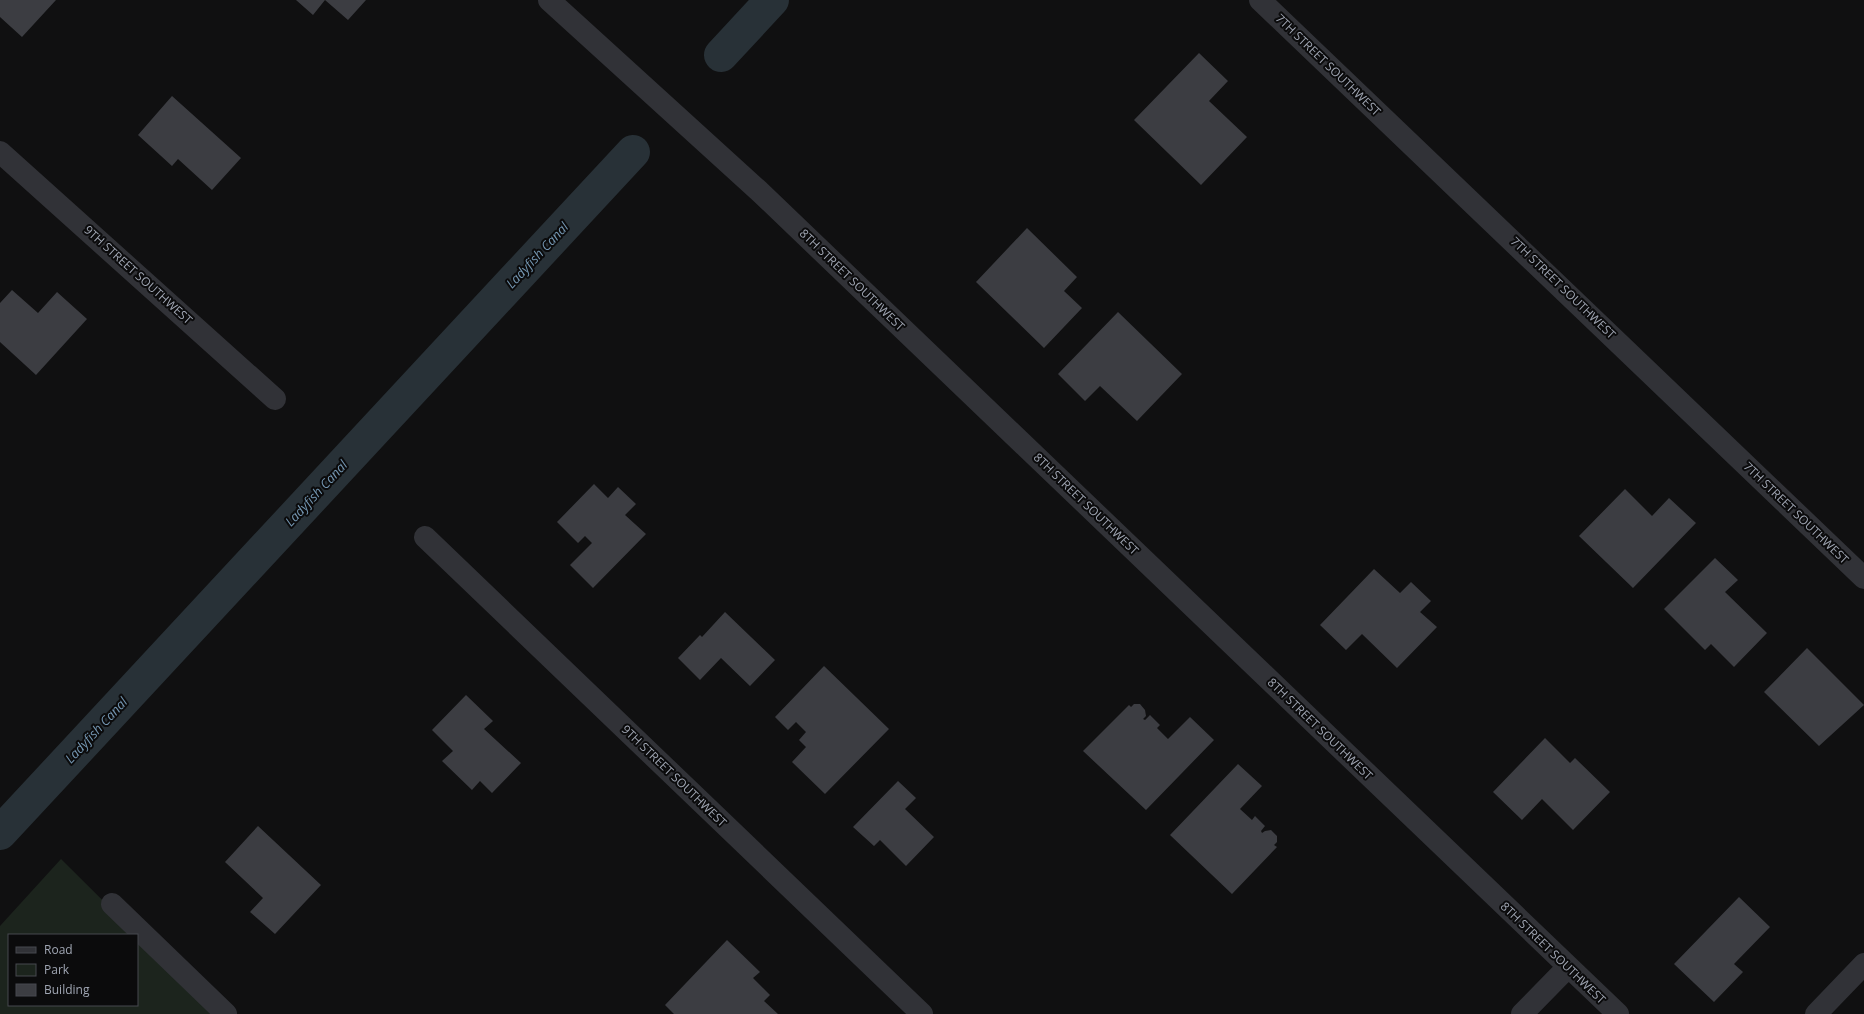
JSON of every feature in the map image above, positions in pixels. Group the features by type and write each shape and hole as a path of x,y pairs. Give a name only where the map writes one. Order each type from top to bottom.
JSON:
{"street":[{"name":"8TH STREET SOUTHWEST","path":"549,0 764,196 1618,1014"},
{"name":"7TH STREET SOUTHWEST","path":"1260,0 1864,578"},
{"name":"9TH STREET SOUTHWEST","path":"0,152 275,399"},
{"name":"9TH STREET SOUTHWEST","path":"424,538 922,1014"},
{"path":"112,904 226,1014"},
{"path":"1816,1014 1864,964"},
{"path":"1522,1014 1568,967"}],"green space":[{"path":"61,859 136,934 8,934 8,1006 138,1006 138,936 217,1014 0,1014 0,926"}],"building":[{"path":"0,0 56,0 22,37 0,17"},
{"path":"296,0 325,0 313,15"},
{"path":"325,0 366,0 348,20"},
{"path":"1199,53 1228,81 1209,101 1247,137 1201,185 1134,120"},
{"path":"172,96 241,158 212,190 178,159 172,166 138,135"},
{"path":"1027,228 1077,277 1064,291 1082,308 1044,348 976,282"},
{"path":"12,290 38,313 57,292 87,319 36,375 0,342 0,303"},
{"path":"1118,312 1182,374 1137,421 1100,386 1085,401 1058,374"},
{"path":"594,484 608,498 618,487 636,504 625,515 646,534 593,588 570,565 592,543 585,536 578,543 557,522"},
{"path":"1625,489 1652,516 1669,498 1696,523 1633,588 1579,536"},
{"path":"1715,558 1738,580 1725,592 1767,633 1734,667 1711,644 1705,650 1664,609"},
{"path":"1374,569 1400,593 1411,582 1431,601 1420,612 1437,627 1397,668 1362,634 1346,650 1320,625"},
{"path":"725,612 775,660 750,686 721,658 700,680 678,658 700,635 702,637"},
{"path":"1807,648 1864,705 1819,746 1764,692"},
{"path":"824,666 889,729 825,794 792,762 806,747 799,740 806,732 796,722 788,730 775,717"},
{"path":"466,695 493,721 484,729 521,763 492,793 480,781 472,790 442,761 453,751 432,730"},
{"path":"1134,704 1140,704 1145,710 1146,716 1143,719 1145,720 1150,715 1160,725 1157,728 1168,739 1190,717 1214,740 1146,810 1083,751 1129,705 1131,707"},
{"path":"1545,738 1570,763 1575,758 1610,792 1573,830 1542,799 1522,820 1493,792"},
{"path":"1238,764 1262,786 1240,809 1252,820 1255,816 1265,826 1261,831 1262,833 1271,830 1277,836 1277,842 1274,845 1277,847 1232,894 1170,835"},
{"path":"898,781 916,798 905,809 934,837 906,866 880,840 874,846 853,827"},
{"path":"258,826 321,885 275,934 250,912 263,898 225,862"},
{"path":"1739,897 1770,927 1734,964 1743,972 1714,1002 1674,964"},
{"path":"727,940 760,972 753,978 770,995 764,1001 778,1014 674,1014 665,1005"}],"waterway":[{"name":"Ladyfish Canal","path":"721,55 772,0"},
{"name":"Ladyfish Canal","path":"0,833 633,152"}]}
